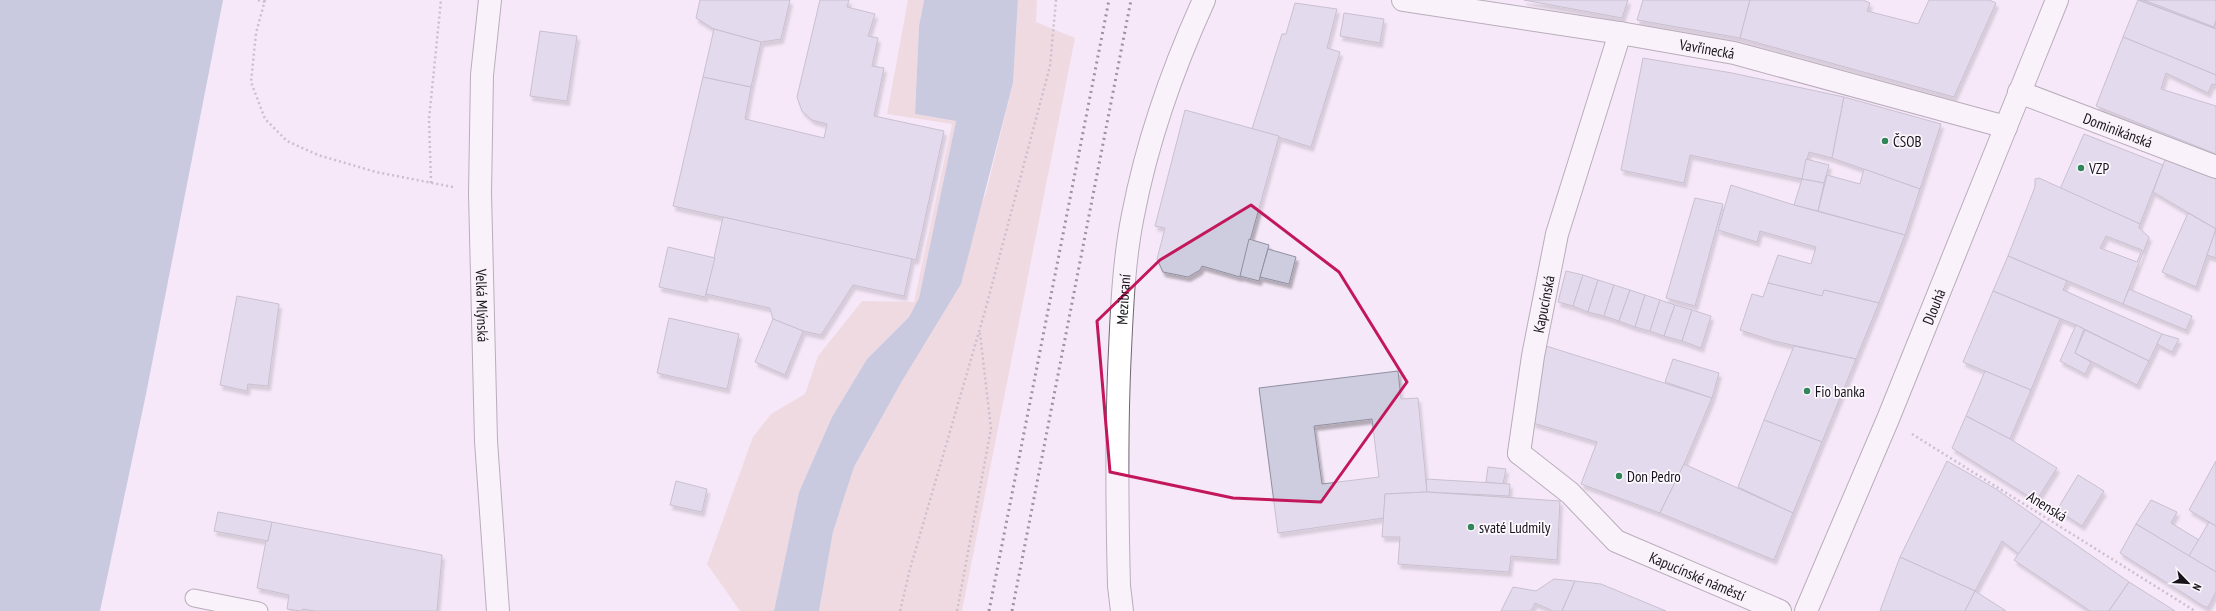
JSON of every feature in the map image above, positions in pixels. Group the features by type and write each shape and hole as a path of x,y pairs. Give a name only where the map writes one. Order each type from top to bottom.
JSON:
{"street":[{"name":"Velká Mlýnská","path":"490,0 482,75 480,193 486,441 498,611"},
{"name":"Mezibraní","path":"1122,611 1119,586 1117,416 1126,266 1133,215 1149,150 1180,55 1204,0"},
{"name":"Vavřinecká","path":"1403,0 1435,3 1620,32 1734,53 2006,127"},
{"name":"Dlouhá","path":"1806,611 1888,419 2057,0"},
{"name":"Kapucínská","path":"1616,541 1570,493 1519,453 1533,356 1557,234 1620,32"},
{"name":"Dominikánská","path":"2020,92 2216,167"},
{"name":"Kapucínské náměstí","path":"1616,541 1780,611"}],"lane":[{"path":"194,598 259,611"}],"path":[{"path":"258,0 265,1 256,33 251,82 265,120 287,141 318,155 376,172 480,193"},
{"path":"431,183 429,119 441,0"},
{"path":"900,611 912,561 980,330 1050,66 1056,0"},
{"path":"957,611 991,429 980,330"},
{"name":"Anenská","path":"1888,419 2195,611"}],"highlighted area":[{"path":"1251,205 1339,272 1407,382 1321,502 1233,498 1110,472 1097,321 1160,260"}],"shaded area":[{"path":"908,0 924,0 919,26 915,114 956,121 919,298 909,317 867,359 832,417 799,492 774,611 740,611 707,564 753,437 771,414 805,394 818,356 862,301 914,302 952,124 887,114"},
{"path":"1018,0 1037,0 1036,22 1075,38 962,611 819,611 833,532 854,467 902,381 986,193 1013,83"}],"water":[{"path":"0,0 223,0 146,394 100,611 0,611"},
{"path":"924,0 1018,0 1013,83 961,284 902,381 854,467 833,532 819,611 774,611 799,492 832,417 867,359 909,317 919,298 956,121 915,114 919,26"}],"building":[{"path":"700,0 790,0 781,39 761,42 714,29 696,18"},
{"path":"820,0 849,0 847,7 875,14 868,36 878,38 872,66 884,68 874,116 944,131 916,260 673,206 703,77 751,87 745,119 824,138 827,124 812,120 802,111 797,97"},
{"path":"1524,0 1628,0 1622,18"},
{"path":"1643,0 1750,0 1740,38 1637,20"},
{"path":"1750,0 1863,0 1870,3 1867,11 1918,24 1929,0 1989,0 1996,3 1954,97 1740,38"},
{"path":"2138,0 2216,29 2216,75 2123,37"},
{"path":"2140,0 2216,0 2216,23 2214,28"},
{"path":"2144,0 2216,0 2216,20 2214,27"},
{"path":"1295,3 1337,9 1327,48 1340,52 1311,147 1252,129 1282,34 1286,34"},
{"path":"1344,13 1384,19 1380,43 1340,36"},
{"path":"714,29 761,42 751,87 703,77"},
{"path":"540,31 577,36 567,101 530,96"},
{"path":"2123,37 2216,75 2216,85 2212,84 2208,93 2166,73 2161,89 2216,106 2216,154 2096,106"},
{"path":"1643,58 1732,73 1844,97 1832,158 1809,152 1802,179 1690,155 1684,183 1621,170"},
{"name":"ČSOB","path":"1844,97 1941,124 1920,189 1832,158"},
{"path":"1185,110 1279,136 1240,277 1202,266 1200,270 1188,277 1163,272 1157,259 1165,228 1155,226"},
{"path":"2084,134 2163,165 2140,224 2060,189"},
{"path":"2166,157 2216,179 2216,229 2153,192"},
{"path":"1806,159 1829,165 1824,183 1802,179"},
{"path":"1864,169 1920,189 1905,235 1818,211 1827,175 1860,184"},
{"path":"2039,178 2140,224 2139,228 2149,237 2123,304 2008,256 2035,187 2035,179","holes":["2106,236 2142,250 2137,262 2100,248"]},
{"path":"1802,179 1824,183 1818,211 1794,205"},
{"path":"1731,185 1794,205 1905,235 1879,303 1824,290 1822,296 1768,283 1778,255 1811,264 1816,247 1760,231 1757,242 1718,230"},
{"path":"1695,198 1723,204 1695,306 1666,298"},
{"path":"2188,213 2216,229 2196,287 2162,272"},
{"path":"723,217 912,259 904,296 853,285 821,335 803,331 773,319 770,308 706,294"},
{"path":"2216,229 2216,258 2207,255"},
{"path":"1249,239 1269,245 1259,281 1240,276"},
{"path":"668,247 715,258 705,297 659,287"},
{"path":"1268,249 1296,257 1289,284 1260,277"},
{"path":"2008,256 2067,281 2063,290 2162,334 2149,361 2076,325 1993,291"},
{"path":"1566,271 1583,275 1573,306 1558,302"},
{"path":"1583,275 1598,280 1588,312 1573,306"},
{"path":"1598,280 1614,285 1604,316 1588,312"},
{"path":"1768,283 1822,296 1824,290 1879,303 1856,359 1774,341 1740,330 1752,294 1763,297"},
{"path":"1614,285 1630,290 1619,321 1604,316"},
{"path":"2129,289 2192,316 2186,330 2123,304"},
{"path":"1630,290 1645,295 1635,327 1619,321"},
{"path":"1993,291 2060,319 2031,390 1963,362"},
{"path":"1645,295 1660,300 1650,331 1635,327"},
{"path":"237,296 279,304 268,386 248,384 247,391 220,385"},
{"path":"1660,300 1675,305 1664,336 1650,331"},
{"path":"1675,305 1692,310 1682,341 1664,336"},
{"path":"1692,310 1711,316 1701,348 1682,341"},
{"path":"669,318 739,334 727,389 657,373"},
{"path":"773,319 803,331 785,375 755,362"},
{"path":"2076,325 2084,329 2075,353 2091,362 2085,374 2060,361"},
{"path":"2085,330 2149,361 2137,385 2075,353"},
{"path":"2162,334 2179,339 2172,352 2157,344"},
{"path":"1546,346 1712,398 1684,464 1660,513 1581,484 1597,442 1533,423"},
{"path":"1794,346 1856,359 1822,442 1764,420"},
{"path":"1673,359 1719,373 1712,398 1665,382"},
{"path":"1398,371 1401,399 1418,398 1427,492 1385,494 1384,518 1278,533 1259,388","holes":["1372,419 1379,477 1322,484 1314,426"]},
{"path":"1985,371 2031,390 2010,439 1966,416"},
{"path":"1966,416 2010,439 2057,468 2036,501 1952,448"},
{"path":"1764,420 1822,442 1793,513 1738,487"},
{"path":"1947,461 1996,489 2042,521 2019,554 2002,541 1975,591 1900,557"},
{"path":"2216,461 2216,526 2189,510"},
{"path":"1684,464 1793,513 1774,560 1660,513"},
{"path":"1488,467 1506,469 1503,484 1486,482"},
{"path":"2078,475 2104,491 2082,526 2057,510"},
{"path":"1426,479 1510,484 1509,496 1427,492"},
{"path":"676,481 707,489 702,512 670,505"},
{"name":"svaté Ludmily","path":"1427,492 1560,501 1557,560 1511,556 1509,572 1398,564 1400,537 1382,537 1385,494"},
{"path":"2151,500 2177,512 2171,523 2199,540 2189,556 2136,524"},
{"path":"218,512 272,522 268,541 214,531"},
{"path":"2042,521 2129,582 2109,611 2090,611 2014,560"},
{"path":"272,522 442,555 437,611 315,611 303,609 301,611 287,609 289,595 257,588 266,541 268,541"},
{"path":"2209,522 2216,526 2216,572 2189,556"},
{"path":"2136,524 2216,572 2216,592 2208,607 2205,607 2120,553"},
{"path":"1900,557 1975,591 1965,611 1880,611"},
{"path":"1554,579 1575,581 1562,611 1553,611 1535,603 1531,611 1501,611 1513,587 1536,591"},
{"path":"1575,581 1601,584 1666,611 1562,611"},
{"path":"2129,582 2175,611 2109,611"},
{"path":"1975,591 2006,611 1965,611"}],"railway":[{"path":"989,611 1109,0"},
{"path":"1012,611 1131,0"}],"place":[{"name":"ČSOB","path":"1885,141"},
{"name":"VZP","path":"2081,168"},
{"name":"Fio banka","path":"1807,391"},
{"name":"Don Pedro","path":"1619,476"},
{"name":"svaté Ludmily","path":"1471,527"}]}
